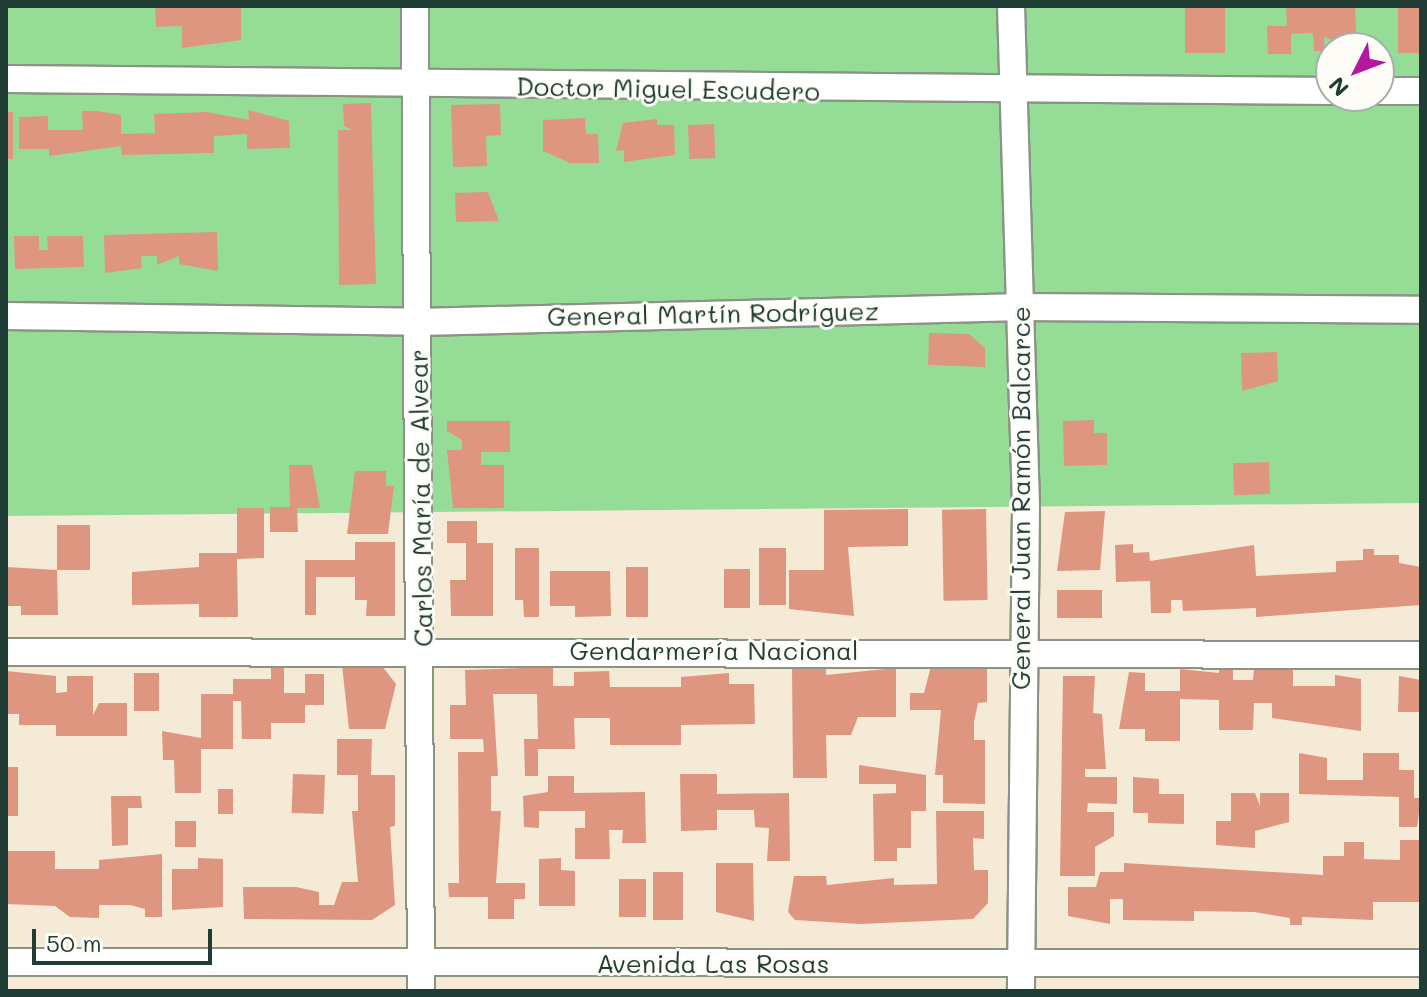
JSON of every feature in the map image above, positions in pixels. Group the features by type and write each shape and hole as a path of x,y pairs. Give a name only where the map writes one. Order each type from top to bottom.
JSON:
{"street":[{"name":"Carlos María de Alvear","path":"415,6 422,652 421,991"},
{"name":"General Juan Ramón Balcarce","path":"1011,6 1021,307 1021,991"},
{"name":"Doctor Miguel Escudero","path":"6,79 1013,93 1315,91"},
{"path":"1395,91 1421,91"},
{"name":"General Martín Rodríguez","path":"6,316 419,322 1021,307 1421,310"},
{"name":"Gendarmería Nacional","path":"6,652 1023,649 1421,655"},
{"name":"Avenida Las Rosas","path":"6,962 1421,963"}],"green space":[{"path":"6,6 1421,6 1421,503 6,516"}],"building":[{"path":"155,6 241,6 241,40 182,48 182,26 156,27"},
{"path":"1185,6 1225,6 1225,53 1185,53"},
{"path":"1286,6 1355,6 1356,32 1315,32 1315,51 1313,33 1291,34 1291,54 1268,54 1267,26 1287,26"},
{"path":"1398,6 1421,6 1421,53 1398,53"},
{"path":"371,103 376,284 339,285 338,130 353,130 344,126 343,104"},
{"path":"500,104 501,135 486,136 487,166 453,167 451,105"},
{"path":"248,110 289,121 290,148 247,149 247,134 214,136 214,153 122,155 121,146 49,156 49,149 19,149 19,117 48,116 48,130 83,130 82,111 97,111 121,115 121,134 155,133 154,114 207,112 249,120"},
{"path":"6,112 13,112 13,159 6,159"},
{"path":"585,118 586,134 598,134 599,163 570,163 543,151 543,120"},
{"path":"657,119 657,125 674,125 675,155 624,162 624,150 616,151 623,123"},
{"path":"714,124 715,158 689,159 688,125"},
{"path":"488,192 499,221 456,222 455,193"},
{"path":"217,232 218,271 179,264 179,256 157,265 157,256 141,256 142,268 105,273 104,235"},
{"path":"14,236 39,236 39,250 48,250 47,236 83,236 84,267 15,269"},
{"path":"929,333 969,334 985,348 985,367 928,365"},
{"path":"1277,352 1278,381 1242,391 1241,353"},
{"path":"1094,420 1094,433 1107,433 1107,465 1064,466 1063,421"},
{"path":"447,421 510,421 510,452 481,452 481,465 504,465 504,508 453,508 447,450 462,450 462,440 447,431"},
{"path":"1269,462 1270,494 1234,495 1233,463"},
{"path":"289,465 312,465 320,508 297,508 298,532 270,532 270,507 290,507"},
{"path":"355,471 386,471 386,486 394,486 388,534 347,534"},
{"path":"237,508 264,508 264,558 237,559 238,617 199,617 199,604 132,605 132,572 199,567 199,553 237,553"},
{"path":"908,509 908,546 848,547 854,616 789,609 789,570 824,570 824,510"},
{"path":"986,509 988,600 944,601 942,510"},
{"path":"1105,511 1100,570 1057,571 1065,512"},
{"path":"447,521 477,521 477,543 493,543 493,616 451,616 450,580 466,580 466,543 447,543"},
{"path":"57,525 90,525 90,570 57,570"},
{"path":"355,542 395,542 395,616 366,616 367,600 355,600 355,577 316,577 316,615 305,615 305,560 355,560"},
{"path":"1133,544 1133,553 1149,552 1150,561 1254,545 1256,576 1336,572 1336,561 1363,560 1363,549 1374,549 1374,555 1399,555 1399,563 1421,567 1421,605 1256,617 1256,608 1183,611 1182,600 1171,600 1171,613 1151,613 1150,581 1116,582 1115,545"},
{"path":"515,548 539,548 539,617 524,617 523,600 515,600"},
{"path":"759,548 786,548 786,605 759,605"},
{"path":"6,567 57,570 58,615 21,615 21,606 6,606"},
{"path":"626,567 648,567 648,617 626,617"},
{"path":"724,569 750,569 750,608 724,608"},
{"path":"550,571 610,571 611,616 575,617 575,606 550,606"},
{"path":"1057,590 1102,590 1102,618 1057,618"},
{"path":"342,665 382,666 396,684 385,729 349,729"},
{"path":"931,666 987,666 987,702 978,703 974,722 974,740 985,740 985,804 943,803 943,775 935,775 941,710 910,710 910,693 924,693"},
{"path":"271,667 284,667 284,693 305,693 305,674 324,674 324,705 305,705 305,723 271,723 271,739 242,739 241,701 233,701 233,749 201,749 201,793 175,793 174,760 163,760 162,731 201,738 201,694 233,694 233,679 271,679"},
{"path":"553,667 553,686 574,686 574,672 609,671 610,687 681,687 681,677 729,673 729,684 754,684 755,724 681,725 681,745 610,745 610,718 574,718 575,749 538,749 538,776 525,776 524,739 538,739 537,694 493,694 498,776 491,776 491,811 501,811 496,883 525,883 525,899 514,899 514,919 488,919 488,897 449,897 448,883 459,883 458,752 484,752 483,739 450,739 450,705 466,705 465,670"},
{"path":"792,667 826,667 826,675 896,668 896,717 858,717 851,735 826,735 827,778 793,778"},
{"path":"1219,668 1233,668 1233,680 1253,680 1254,668 1293,669 1293,686 1335,686 1335,675 1361,679 1361,731 1272,718 1272,703 1254,703 1253,730 1219,730 1219,700 1180,699 1180,741 1145,741 1145,729 1119,729 1129,672 1145,673 1145,691 1180,691 1180,669 1219,673"},
{"path":"6,671 56,676 56,693 67,692 67,676 93,676 93,715 99,703 127,703 127,736 56,736 56,725 19,725 19,714 6,714"},
{"path":"134,673 159,673 159,711 134,711"},
{"path":"1063,676 1095,676 1093,713 1102,714 1106,769 1085,769 1085,777 1117,777 1117,804 1088,803 1087,812 1114,812 1114,836 1095,847 1095,876 1060,876"},
{"path":"1399,676 1421,680 1421,712 1398,712"},
{"path":"337,739 372,739 371,775 395,775 395,826 390,827 395,905 372,920 244,919 243,887 296,887 319,892 319,905 334,905 342,882 358,882 352,811 358,811 358,775 337,775"},
{"path":"1299,753 1327,758 1327,780 1363,780 1363,753 1399,753 1399,770 1414,770 1414,798 1421,798 1417,827 1399,827 1399,797 1299,794"},
{"path":"859,765 926,775 926,811 911,811 911,848 897,848 897,861 874,861 873,794 896,793 896,784 859,784"},
{"path":"6,767 18,767 18,816 6,816"},
{"path":"293,774 325,775 324,814 292,813"},
{"path":"680,774 717,774 717,794 789,793 790,861 767,861 769,828 755,827 754,810 717,810 717,830 681,831"},
{"path":"548,776 574,776 574,793 645,792 646,843 622,843 623,830 609,830 610,859 575,859 575,828 585,828 585,811 539,811 539,828 524,827 523,796 548,792"},
{"path":"1133,777 1159,779 1159,794 1184,794 1184,824 1148,823 1148,813 1133,813"},
{"path":"218,789 233,789 233,814 218,814"},
{"path":"1231,793 1255,793 1260,806 1260,793 1289,793 1289,822 1255,831 1255,848 1216,845 1216,821 1231,821"},
{"path":"111,796 141,796 142,808 128,808 128,845 112,846"},
{"path":"936,811 984,811 984,839 973,838 974,870 988,870 988,903 973,919 860,924 795,920 788,912 794,876 826,876 827,885 894,878 894,885 937,884"},
{"path":"175,821 196,821 196,847 175,847"},
{"path":"1400,840 1421,840 1421,902 1373,902 1373,920 1302,917 1302,925 1290,925 1290,918 1254,912 1194,911 1194,921 1123,920 1123,899 1110,899 1110,924 1068,916 1068,887 1096,887 1100,872 1124,872 1124,863 1323,875 1323,856 1344,856 1344,842 1364,842 1364,859 1400,860"},
{"path":"6,851 55,851 55,869 99,869 99,860 162,854 162,917 145,917 145,909 130,905 99,905 99,918 70,917 55,906 6,904"},
{"path":"198,858 223,859 223,907 172,910 172,869 198,869"},
{"path":"561,858 561,870 575,871 575,906 539,906 539,859"},
{"path":"716,863 753,863 754,921 716,912"},
{"path":"653,872 683,872 683,920 653,920"},
{"path":"619,879 646,879 646,917 619,917"}]}
